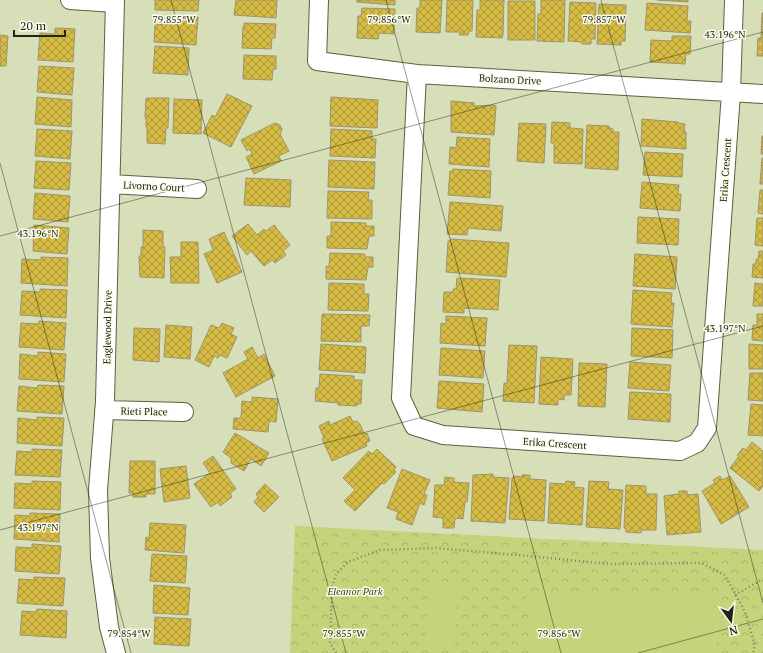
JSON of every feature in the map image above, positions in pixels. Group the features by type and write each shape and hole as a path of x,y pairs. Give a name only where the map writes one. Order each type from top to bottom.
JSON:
{"street":[{"path":"70,0 115,2"},
{"name":"Bolzano Drive","path":"319,0 317,61 417,74 763,94"},
{"name":"Erika Crescent","path":"417,74 401,398 414,426 443,435 680,451 697,443 707,428 731,93 734,0"},
{"name":"Eaglewood Drive","path":"115,2 104,410 98,490 100,558 109,627 116,653"},
{"name":"Livorno Court","path":"111,184 197,189"},
{"name":"Rieti Place","path":"104,410 184,412"}],"path":[{"path":"336,653 330,643 332,587 336,574 348,562 380,550 436,548 526,555 609,564 701,563 724,575 745,612 755,645 753,653"},
{"path":"735,595 763,579"}],"green space":[{"name":"Eleanor Park","path":"295,526 763,550 763,653 290,653"},
{"path":"428,587 458,588 454,650 425,648"},
{"path":"526,592 707,595 719,612 716,653 533,653"}],"building":[{"path":"155,0 199,0 198,11 155,10"},
{"path":"236,0 277,0 276,18 234,15"},
{"path":"357,0 395,0 395,5 357,2"},
{"path":"420,0 442,0 440,33 416,32 417,8 420,8"},
{"path":"447,0 473,0 472,31 469,31 468,35 459,35 460,32 446,32"},
{"path":"480,0 504,0 502,38 476,37 477,10 480,10"},
{"path":"541,0 565,0 564,42 537,41 538,14 541,14"},
{"path":"657,0 688,0 688,2"},
{"path":"508,1 535,1 535,40 508,40"},
{"path":"570,2 596,3 595,39 591,39 591,44 568,41"},
{"path":"647,3 688,6 687,21 691,21 690,33 645,30"},
{"path":"599,4 626,5 625,41 621,41 621,45 597,44"},
{"path":"362,8 395,9 394,34 379,33 378,39 357,38 358,16 361,16"},
{"path":"762,13 763,56 757,56 758,38 761,38"},
{"path":"167,15 198,17 196,45 154,42 155,24 167,25"},
{"path":"244,23 276,24 275,38 272,38 271,49 242,48"},
{"path":"55,28 75,29 73,62 38,60 40,33 55,34"},
{"path":"0,35 8,36 6,66 0,66"},
{"path":"672,36 691,36 690,54 686,54 685,64 650,62 651,40 672,41"},
{"path":"155,46 189,48 188,75 153,73"},
{"path":"244,55 276,56 276,69 273,69 272,80 243,79"},
{"path":"39,66 74,68 72,95 37,92"},
{"path":"227,94 252,106 231,147 203,133 212,115 215,117"},
{"path":"37,97 72,100 71,127 35,124"},
{"path":"331,97 378,100 377,128 330,126"},
{"path":"146,98 169,98 168,128 166,128 165,144 147,143 147,127 145,118"},
{"path":"174,99 202,100 201,134 173,133"},
{"path":"451,101 474,103 474,106 496,106 494,135 451,132"},
{"path":"642,119 685,124 684,132 686,132 686,149 641,146"},
{"path":"552,122 570,123 570,128 583,129 582,164 554,163 554,143 551,143"},
{"path":"275,123 280,125 282,130 280,134 289,151 279,156 281,161 254,174 246,157 252,154 250,149 247,151 241,140"},
{"path":"519,123 546,124 544,163 517,161"},
{"path":"587,125 609,126 609,128 613,129 613,132 619,132 618,170 585,168"},
{"path":"37,129 72,131 70,159 35,156"},
{"path":"331,129 372,131 372,139 376,139 375,158 330,156"},
{"path":"762,136 763,154 761,154"},
{"path":"457,137 490,139 489,167 449,164 450,147 456,148"},
{"path":"645,152 683,154 682,177 643,175"},
{"path":"762,158 763,184 760,184"},
{"path":"329,160 375,162 374,189 328,187"},
{"path":"36,161 71,163 69,190 34,188"},
{"path":"453,169 491,171 490,198 448,195 450,171 453,171"},
{"path":"246,178 291,180 290,207 244,205"},
{"path":"642,182 679,185 678,194 681,194 680,211 640,208"},
{"path":"760,190 763,190 763,214 758,213"},
{"path":"328,191 369,192 368,200 372,200 372,219 327,218"},
{"path":"35,193 70,196 68,222 33,219"},
{"path":"450,202 503,206 501,231 468,228 467,235 447,234"},
{"path":"638,217 679,219 678,245 637,243"},
{"path":"757,218 763,218 763,246 755,245"},
{"path":"331,222 366,223 366,226 374,226 374,236 369,236 367,249 327,248 327,236 331,236"},
{"path":"248,224 257,235 264,229 266,231 274,225 290,245 283,251 286,255 275,263 272,260 264,266 251,251 247,255 232,236"},
{"path":"34,225 69,228 67,254 33,251"},
{"path":"143,230 163,231 163,247 165,247 164,278 140,277 139,256 141,256 141,247 143,247"},
{"path":"224,232 242,272 217,283 204,254 213,250 209,239"},
{"path":"451,239 509,243 506,277 446,272 448,241"},
{"path":"181,242 198,242 199,283 171,283 170,257 181,257"},
{"path":"759,251 763,251 763,278 752,277 753,264 756,264 756,259 758,260"},
{"path":"330,253 365,254 365,257 373,257 373,267 368,267 366,280 326,279 326,266 329,267"},
{"path":"635,254 677,257 675,289 633,286"},
{"path":"41,257 68,258 67,286 21,283 22,259 41,260"},
{"path":"457,278 500,280 498,310 464,308 464,313 443,312 444,292 453,292 453,289 456,289"},
{"path":"329,283 364,284 364,294 369,294 368,311 328,310"},
{"path":"755,283 763,284 763,306 753,306"},
{"path":"40,289 67,290 66,318 20,315 22,291 40,292"},
{"path":"633,290 672,293 671,303 674,303 672,327 631,324"},
{"path":"322,314 370,315 369,326 361,326 361,342 321,341"},
{"path":"757,314 763,314 763,341 752,340 753,325 757,325"},
{"path":"446,316 487,318 485,346 440,343 441,323 446,324"},
{"path":"39,321 66,323 64,350 19,347 21,323 39,324"},
{"path":"222,323 234,328 231,334 237,337 227,358 220,355 218,358 214,356 209,367 195,360 211,325 219,328"},
{"path":"166,325 192,327 190,359 164,357"},
{"path":"134,328 160,329 159,362 133,360"},
{"path":"632,328 673,330 672,358 631,356"},
{"path":"321,344 366,347 365,373 319,370"},
{"path":"749,344 763,345 763,369 749,369"},
{"path":"509,345 537,346 534,403 503,401 504,383 507,384"},
{"path":"252,347 258,358 264,354 275,376 236,397 223,373 248,359 244,352"},
{"path":"441,348 485,351 483,378 439,375"},
{"path":"38,352 66,354 64,382 19,379 20,354 38,356"},
{"path":"541,357 573,359 571,395 564,395 564,400 558,399 558,405 539,404"},
{"path":"630,362 671,365 669,391 628,388"},
{"path":"579,363 607,364 605,407 578,406"},
{"path":"750,373 763,373 763,401 748,400"},
{"path":"320,374 354,376 354,380 362,380 361,404 357,404 357,406 338,405 338,403 315,401 316,388 319,388"},
{"path":"439,381 484,384 482,412 437,408"},
{"path":"38,385 64,386 62,414 17,411 19,386 37,388"},
{"path":"630,392 671,394 670,422 628,419"},
{"path":"252,397 278,399 276,422 269,421 268,432 233,429 234,418 241,418 242,401 252,402"},
{"path":"751,404 763,405 763,436 748,435"},
{"path":"350,416 353,422 357,421 360,424 364,434 367,433 370,441 366,443 367,446 332,461 322,439 324,438 319,426 329,421 330,425"},
{"path":"37,417 64,418 62,446 17,443 18,418 37,420"},
{"path":"235,433 269,453 261,466 251,459 244,471 231,463 231,458 223,452"},
{"path":"752,442 763,451 763,486 759,491 730,468 739,456 737,455 743,448 746,450"},
{"path":"32,449 62,450 60,477 15,475 17,451 32,452"},
{"path":"377,449 396,467 394,470 396,472 384,484 382,483 355,511 344,501 355,490 343,478 369,451 372,454"},
{"path":"213,456 236,489 230,493 232,497 220,506 218,502 211,507 194,484 210,473 203,463"},
{"path":"130,461 155,461 155,494 146,494 146,497 133,497 133,493 129,493"},
{"path":"186,466 190,498 164,502 160,469"},
{"path":"402,469 430,480 424,494 427,495 424,505 420,503 412,525 396,519 398,512 387,508"},
{"path":"493,474 493,477 509,478 505,523 471,521 473,475"},
{"path":"522,475 530,475 530,479 546,480 544,521 509,519 512,478 514,476 522,477"},
{"path":"720,476 722,480 730,476 749,507 721,524 702,491 715,483 713,480"},
{"path":"445,477 454,478 454,482 469,483 463,519 455,518 454,528 443,528 443,518 433,517 435,485 444,485"},
{"path":"32,481 61,482 60,510 14,508 15,483 32,484"},
{"path":"566,481 575,482 574,487 584,488 582,525 548,523 550,483 565,484"},
{"path":"589,481 609,482 608,491 609,489 623,490 620,529 586,527"},
{"path":"265,484 279,497 264,512 254,502 258,497 256,494"},
{"path":"626,485 646,486 646,494 657,494 656,530 642,530 641,533 626,532 626,529 624,528"},
{"path":"679,491 687,491 687,495 698,494 701,532 667,535 664,496 679,494"},
{"path":"30,513 60,514 59,542 14,539 15,515 30,516"},
{"path":"150,523 186,525 184,553 145,550 146,537 149,538"},
{"path":"32,544 61,546 59,574 15,571 16,547 32,548"},
{"path":"152,554 187,556 185,583 150,581"},
{"path":"34,577 65,578 63,606 17,603 19,579 34,580"},
{"path":"154,585 190,588 188,615 153,613"},
{"path":"37,609 67,611 66,638 20,635 22,611 36,612"},
{"path":"155,617 191,619 189,646 154,644"}]}
